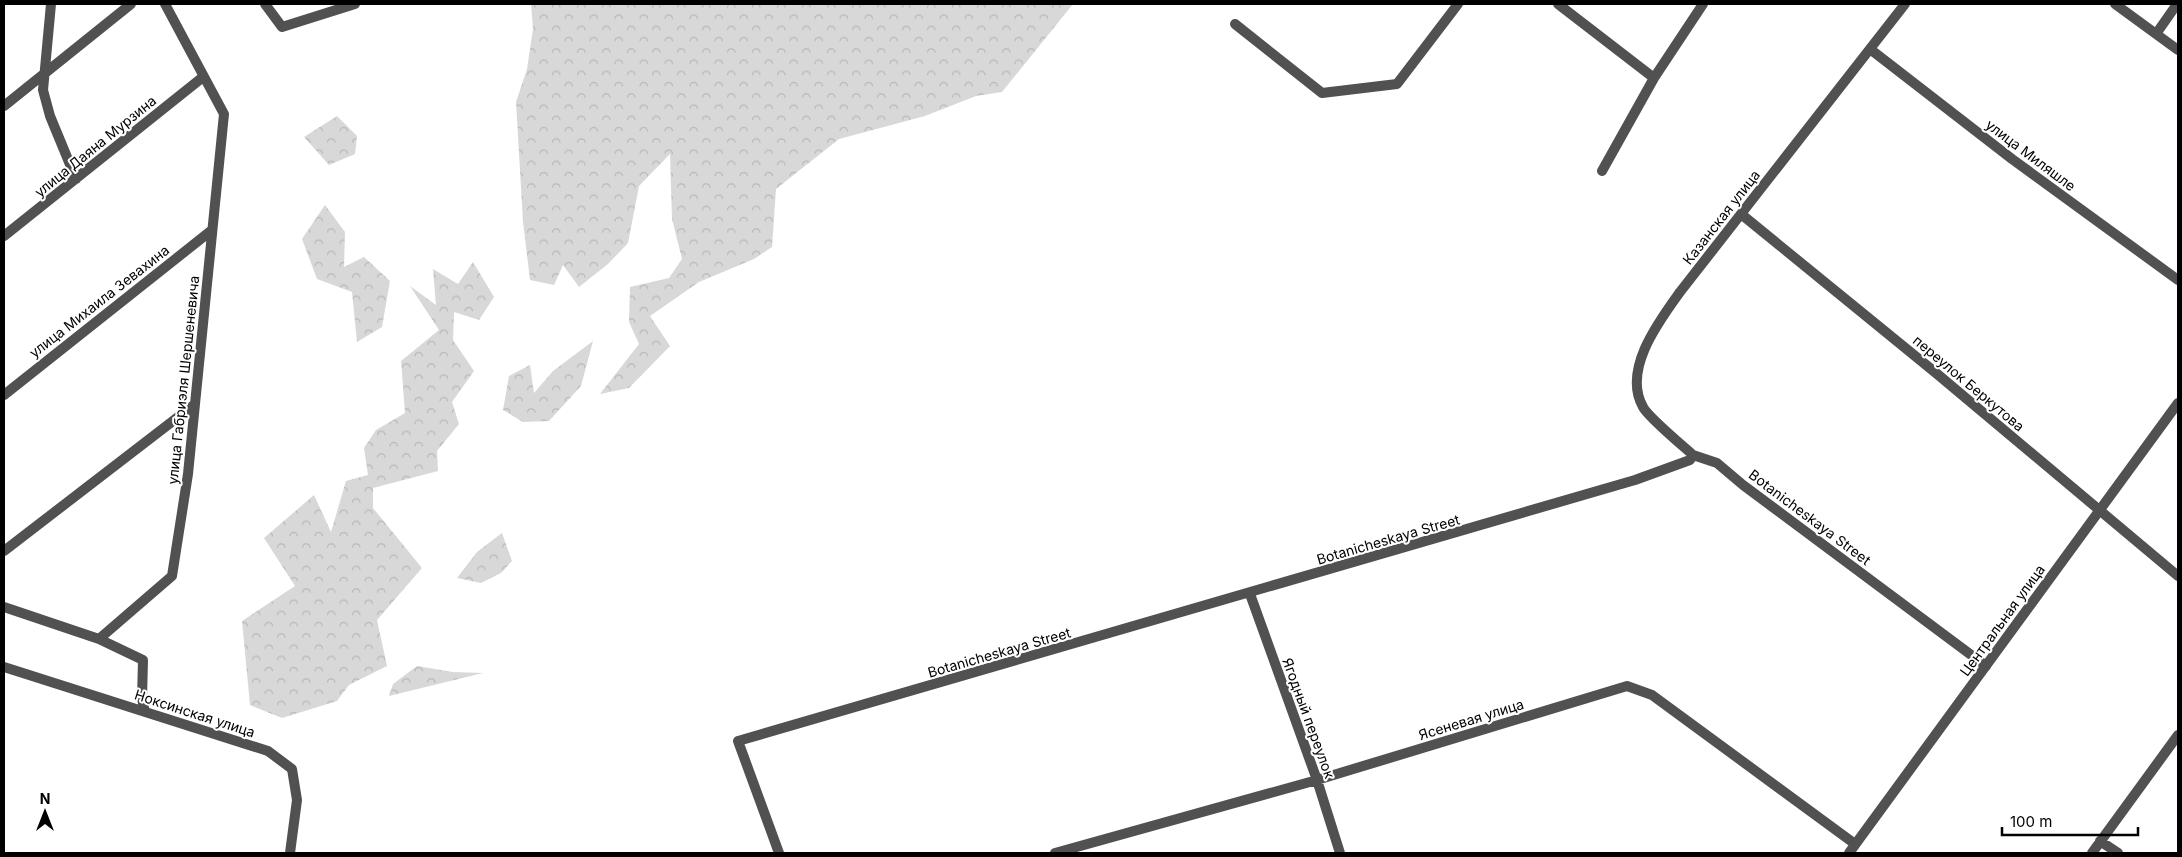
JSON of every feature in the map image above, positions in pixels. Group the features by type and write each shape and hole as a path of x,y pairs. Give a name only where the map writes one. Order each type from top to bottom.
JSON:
{"street":[{"path":"51,4 43,90 50,116 76,178"},
{"path":"4,106 131,4"},
{"name":"улица Габриэля Шершеневича","path":"99,639 172,576 188,474 224,114 165,4"},
{"path":"265,4 282,27 355,4"},
{"path":"1235,24 1322,93 1397,84 1458,4"},
{"path":"1558,4 1654,78"},
{"path":"1602,171 1654,78 1703,4"},
{"name":"Казанская улица","path":"1693,455 1643,408 1636,386 1641,358 1648,337 1655,325 1905,4"},
{"path":"2115,4 2178,50"},
{"path":"2156,34 2177,4"},
{"name":"улица Миляшле","path":"1870,49 2020,164 2178,280"},
{"name":"улица Даяна Мурзина","path":"4,236 203,77"},
{"name":"переулок Беркутова","path":"1741,214 2178,576"},
{"name":"улица Михаила Зевахина","path":"4,394 212,230"},
{"name":"Центральная улица","path":"1849,853 2178,403"},
{"path":"4,551 195,404"},
{"name":"Botanicheskaya Street","path":"779,853 738,741 1250,594 1635,480 1690,460 1693,455 1717,462 1751,490 1986,666"},
{"name":"Ягодный переулок","path":"1250,594 1317,780 1340,853"},
{"path":"4,607 99,639 143,660 142,699 145,712"},
{"name":"Ноксинская улица","path":"4,667 268,751 292,769 297,800 290,853"},
{"name":"Ясеневая улица","path":"1055,853 1317,780 1627,686 1652,695 1855,844"},
{"path":"2092,853 2178,735"},
{"path":"2100,842 2118,853"}],"green space":[{"path":"531,4 1073,4 1002,92 976,96 925,116 839,139 776,189 772,247 754,259 699,282 650,316 670,346 629,388 600,394 639,344 629,322 630,287 669,278 682,259 672,219 670,154 639,186 628,243 608,264 579,287 563,265 554,285 530,280 523,222 516,102 527,69 533,29"},
{"path":"337,116 357,136 355,154 329,165 304,137"},
{"path":"325,205 345,232 344,267 364,257 390,281 382,327 357,342 352,292 317,279 302,239"},
{"path":"473,262 494,297 479,320 454,312 453,340 474,371 452,402 459,424 437,451 438,471 373,488 373,508 422,568 377,620 387,666 349,685 337,701 282,718 250,705 242,621 295,586 264,538 314,495 331,532 346,481 368,475 364,448 376,430 405,413 401,361 439,330 410,286 436,305 433,269 458,284"},
{"path":"593,341 581,386 549,421 523,422 503,410 509,376 530,365 534,393 553,371"},
{"path":"502,533 512,561 501,573 481,583 457,578 477,552"},
{"path":"417,666 453,672 483,673 389,696 393,684"}]}
